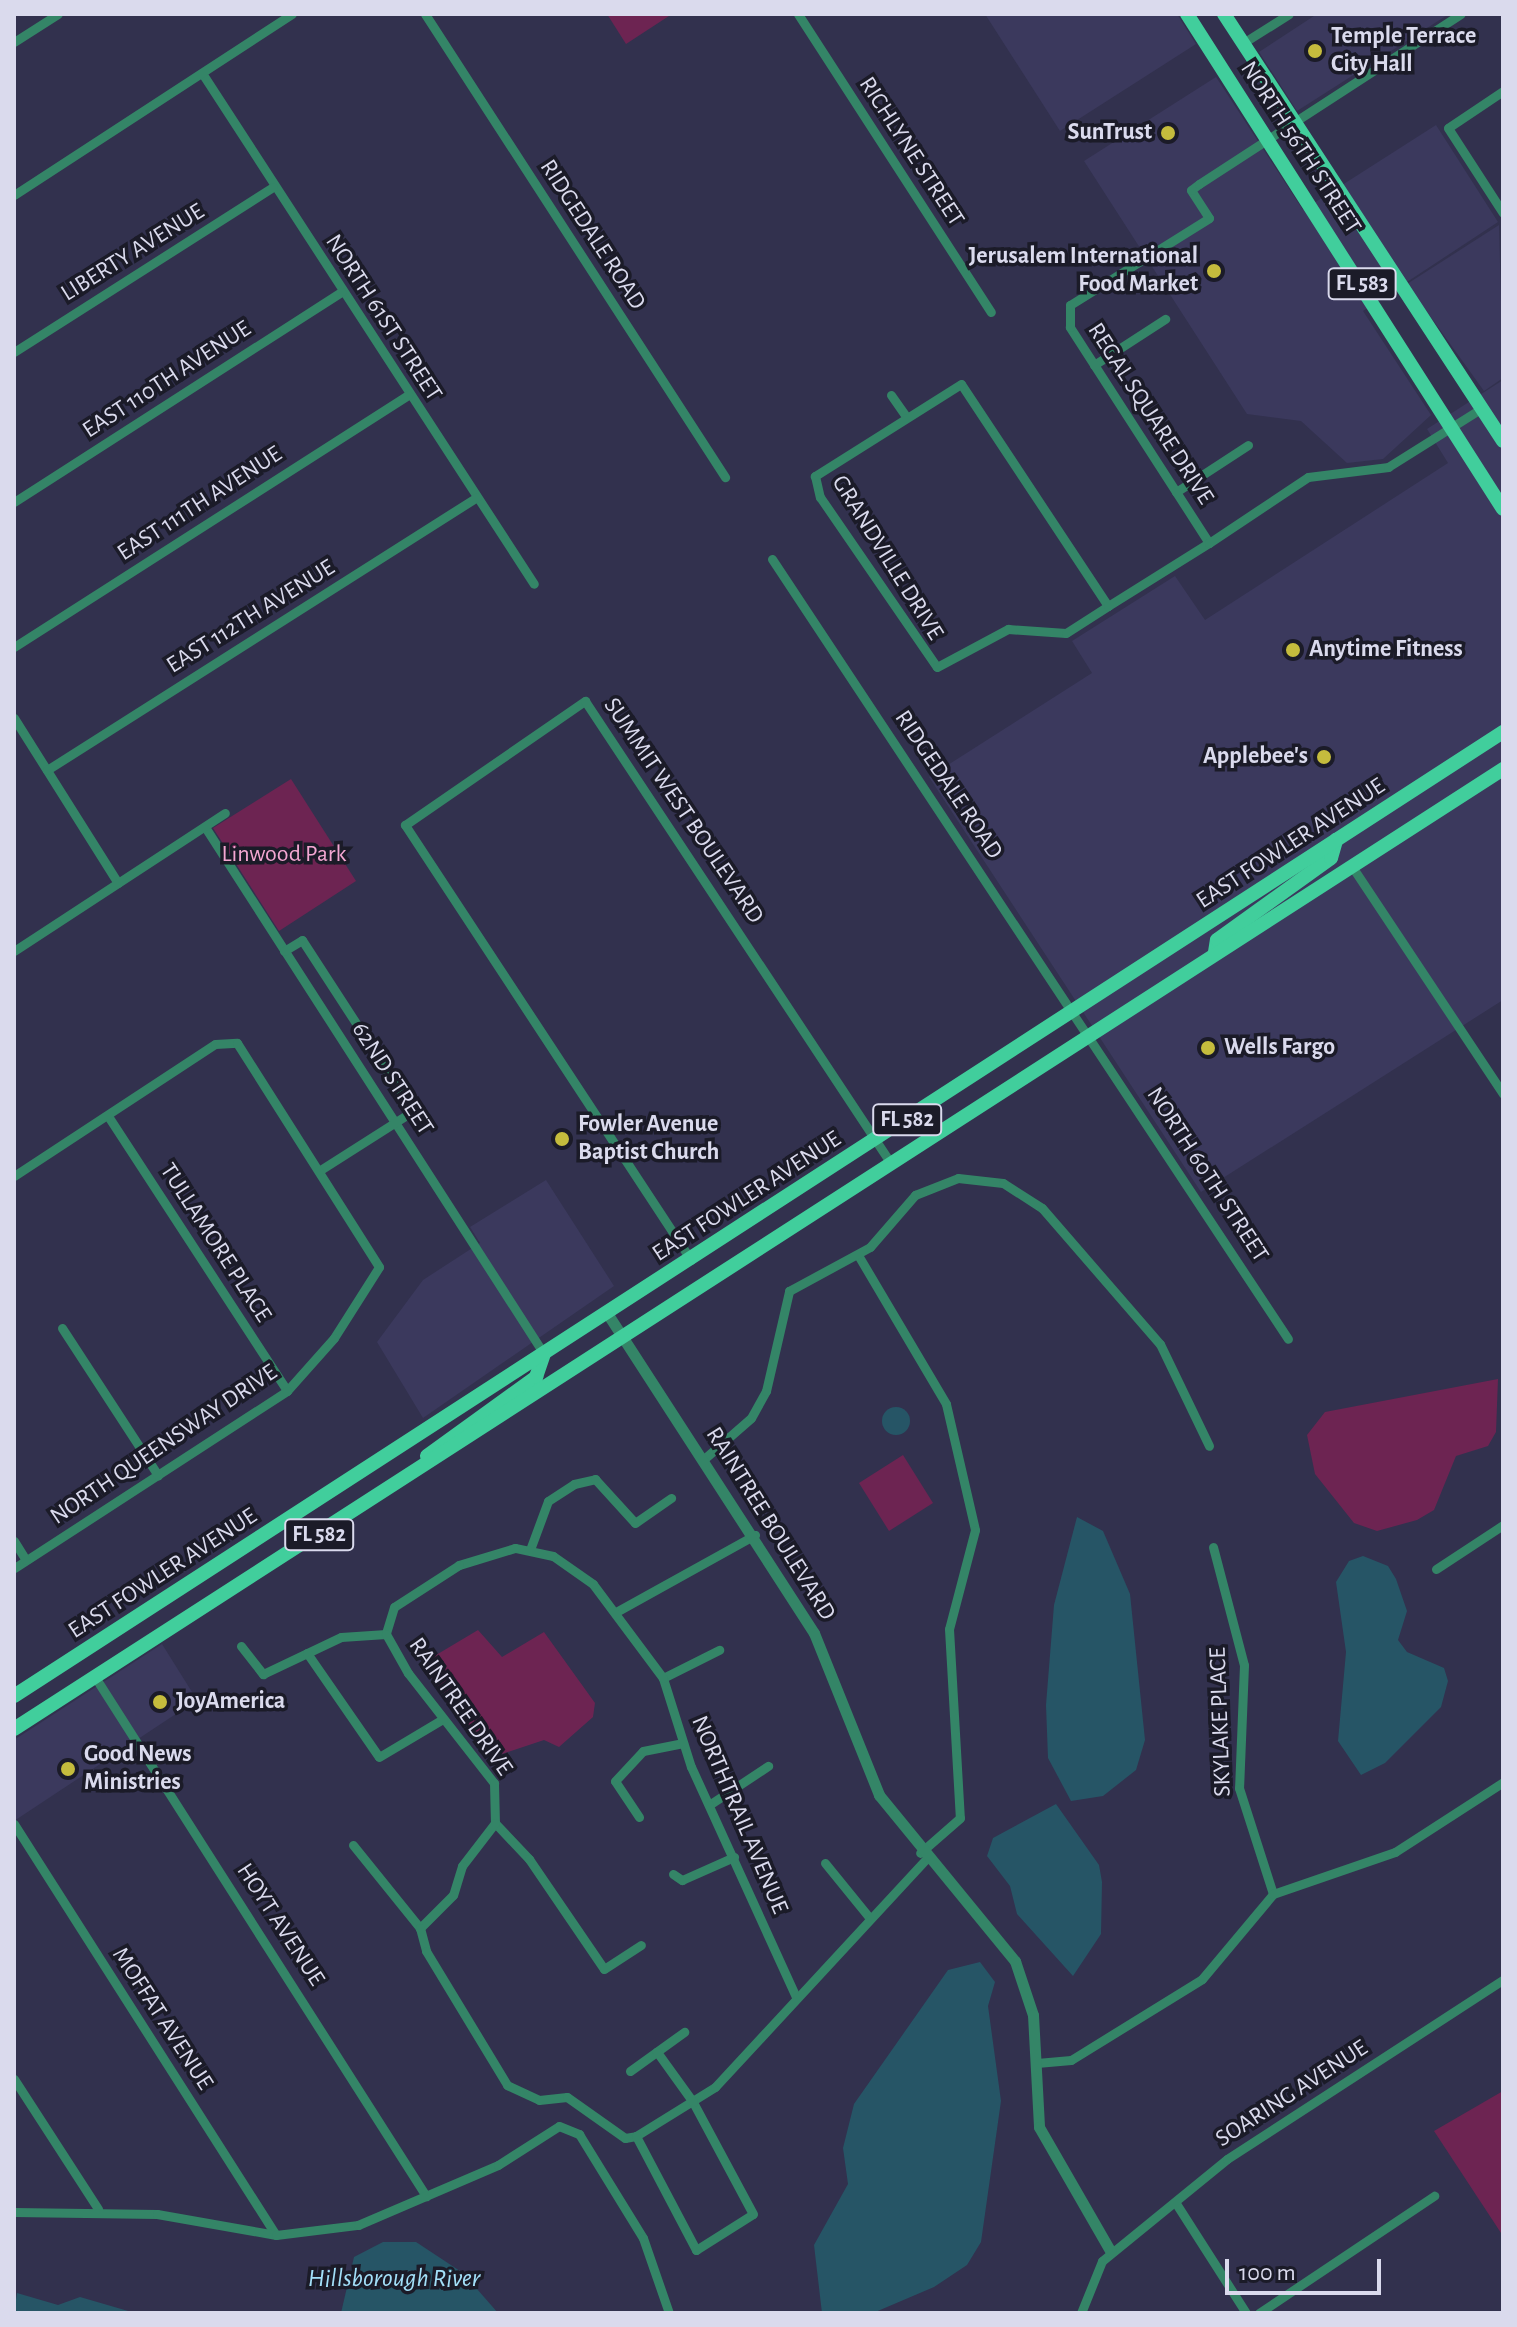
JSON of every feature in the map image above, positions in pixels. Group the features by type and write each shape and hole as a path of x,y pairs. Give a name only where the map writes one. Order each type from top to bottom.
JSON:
{"main road":[{"name":"NORTH 56TH STREET","path":"1187,14 1451,423 1503,509"},
{"name":"NORTH 56TH STREET","path":"1224,14 1503,441"},
{"name":"EAST FOWLER AVENUE","path":"14,1696 1503,732"},
{"name":"EAST FOWLER AVENUE","path":"14,1729 371,1502 890,1162 1503,769"},
{"path":"1215,952 1217,940 1331,858 1336,840"},
{"path":"371,1502 464,1424 536,1377 544,1354"}],"street":[{"path":"14,42 58,14"},
{"path":"14,195 292,14"},
{"name":"RIDGEDALE ROAD","path":"425,14 725,477"},
{"name":"RICHLYNE STREET","path":"798,14 991,312"},
{"path":"1243,43 1289,14"},
{"path":"1268,140 1461,14"},
{"name":"NORTH 61ST STREET","path":"202,73 341,292 534,584"},
{"path":"1503,91 1448,128 1503,213"},
{"name":"REGAL SQUARE DRIVE","path":"1209,543 1070,327 1070,305 1209,218 1191,190 1268,140"},
{"name":"LIBERTY AVENUE","path":"14,352 273,187"},
{"name":"EAST 110TH AVENUE","path":"14,502 341,292"},
{"path":"1094,365 1165,319"},
{"name":"GRANDVILLE DRIVE","path":"1108,606 970,389 949,387 820,469 815,486 928,663 945,666 1008,629 1066,633 1209,543 1308,477 1388,467 1451,423 1482,408"},
{"name":"EAST 111TH AVENUE","path":"14,647 408,395"},
{"path":"891,395 905,415"},
{"path":"1176,492 1248,445"},
{"name":"EAST 112TH AVENUE","path":"47,770 477,497"},
{"name":"RIDGEDALE ROAD","path":"772,559 1092,1033"},
{"name":"SUMMIT WEST BOULEVARD","path":"691,1260 405,825 423,806 585,701 890,1162"},
{"path":"14,718 118,883"},
{"path":"14,951 225,813"},
{"name":"62ND STREET","path":"205,827 544,1354"},
{"path":"1351,865 1503,1094"},
{"path":"14,1176 215,1044 237,1043 322,1169 413,1111 302,940 284,951"},
{"name":"NORTH 60TH STREET","path":"1092,1033 1288,1339"},
{"name":"TULLAMORE PLACE","path":"108,1116 287,1391"},
{"name":"NORTH QUEENSWAY DRIVE","path":"14,1568 287,1391 334,1338 379,1267 322,1169"},
{"path":"704,1459 751,1418 766,1391 789,1291 858,1255 904,1204 938,1183 976,1178 1014,1187 1042,1208 1152,1334 1209,1446"},
{"path":"353,1845 420,1928 426,1951 507,2085 539,2100 567,2097 625,2138 636,2136 693,2102 796,1997 960,1818 949,1629 975,1530 946,1404 858,1255"},
{"name":"RAINTREE BOULEVARD","path":"607,1313 755,1535 814,1633 867,1774 923,1856 989,1921 1015,1961 1033,2015 1037,2063 1035,2101 1047,2150 1111,2252"},
{"path":"62,1328 158,1475"},
{"path":"671,1498 635,1523 595,1479 574,1484 548,1501 531,1547 593,1584 616,1612 755,1535"},
{"path":"1436,1569 1503,1525"},
{"path":"14,1541 26,1560"},
{"name":"RAINTREE DRIVE","path":"495,1823 494,1783 443,1719 386,1634 394,1607 415,1589 459,1565 531,1547"},
{"name":"SKYLAKE PLACE","path":"1213,1547 1244,1665 1239,1788 1273,1894"},
{"name":"NORTHTRAIL AVENUE","path":"616,1612 663,1678 683,1743 796,1997"},
{"path":"241,1646 263,1674 341,1637 386,1634"},
{"path":"663,1678 719,1650"},
{"path":"307,1653 379,1757 443,1719"},
{"name":"HOYT AVENUE","path":"95,1677 426,2196"},
{"path":"639,1817 615,1781 643,1751 683,1743"},
{"path":"709,1805 768,1766"},
{"path":"1037,2063 1071,2060 1202,1979 1273,1894 1395,1852 1503,1782"},
{"path":"420,1928 453,1895 462,1866 495,1823 529,1859 604,1969 641,1945"},
{"name":"MOFFAT AVENUE","path":"14,1824 276,2235"},
{"path":"673,1874 682,1880 734,1857"},
{"path":"825,1863 868,1916"},
{"name":"SOARING AVENUE","path":"1111,2252 1177,2205 1227,2159 1503,1980"},
{"path":"630,2071 684,2032"},
{"path":"636,2136 696,2250 753,2214 693,2102 657,2052"},
{"path":"14,2079 98,2209"},
{"path":"14,2212 98,2209 276,2235 358,2225 498,2165 559,2126 579,2134 643,2238 669,2313"},
{"path":"1259,2313 1434,2196"},
{"path":"1177,2205 1246,2313"},
{"path":"1081,2313 1090,2282 1111,2252"}],"shaded area":[{"path":"985,14 1177,14 1196,44 1060,131"},
{"path":"1317,14 1449,14 1297,111 1259,52"},
{"path":"1216,77 1303,210 1436,125 1498,222 1363,311 1431,415 1383,459 1347,463 1301,421 1247,414 1084,161"},
{"path":"1499,225 1503,378 1484,391 1407,284"},
{"path":"1503,380 1503,1000 1201,1192 929,777 1092,673 1072,641 1175,576 1205,620 1448,463 1427,429"},
{"path":"546,1180 614,1286 423,1418 377,1342 423,1280 480,1243 470,1227"},
{"path":"162,1644 197,1700 14,1821 14,1740"}],"green space":[{"path":"607,14 672,14 626,44"},
{"name":"Linwood Park","path":"291,779 356,881 279,931 213,828"},
{"path":"1498,1379 1496,1432 1488,1446 1456,1456 1434,1510 1417,1520 1377,1531 1354,1523 1315,1474 1307,1435 1325,1412"},
{"path":"903,1455 933,1503 889,1531 859,1483"},
{"path":"478,1630 502,1657 544,1632 595,1703 593,1717 559,1747 544,1740 493,1757 421,1664"},
{"path":"1503,2091 1503,2236 1434,2131"}],"water":[{"path":"896,1407 906,1411 910,1421 906,1431 896,1435 886,1431 882,1421 886,1411"},
{"path":"1077,1517 1103,1531 1130,1594 1145,1740 1136,1770 1103,1796 1071,1801 1048,1758 1046,1705 1054,1605"},
{"path":"1363,1556 1388,1566 1396,1579 1407,1611 1398,1640 1407,1652 1444,1668 1448,1681 1441,1707 1385,1763 1361,1775 1338,1741 1346,1652 1336,1582 1349,1561"},
{"path":"1056,1804 1099,1865 1102,1882 1101,1934 1073,1976 1017,1914 1010,1886 987,1856 993,1838"},
{"path":"980,1962 995,1982 988,2006 1001,2101 981,2242 967,2265 934,2287 873,2313 822,2313 814,2245 848,2184 843,2148 854,2104 948,1970"},
{"name":"Hillsborough River","path":"383,2242 416,2242 463,2273 498,2313 341,2313 354,2257"},
{"path":"17,2293 58,2305 80,2297 135,2313 14,2313"}],"place":[{"name":"Temple Terrace City Hall","path":"1315,51"},
{"name":"SunTrust","path":"1168,133"},
{"name":"Jerusalem International Food Market","path":"1214,271"},
{"name":"Anytime Fitness","path":"1293,650"},
{"name":"Applebee's","path":"1324,757"},
{"name":"Wells Fargo","path":"1208,1048"},
{"name":"Fowler Avenue Baptist Church","path":"562,1139"},
{"name":"JoyAmerica","path":"160,1702"},
{"name":"Good News Ministries","path":"68,1769"}]}
